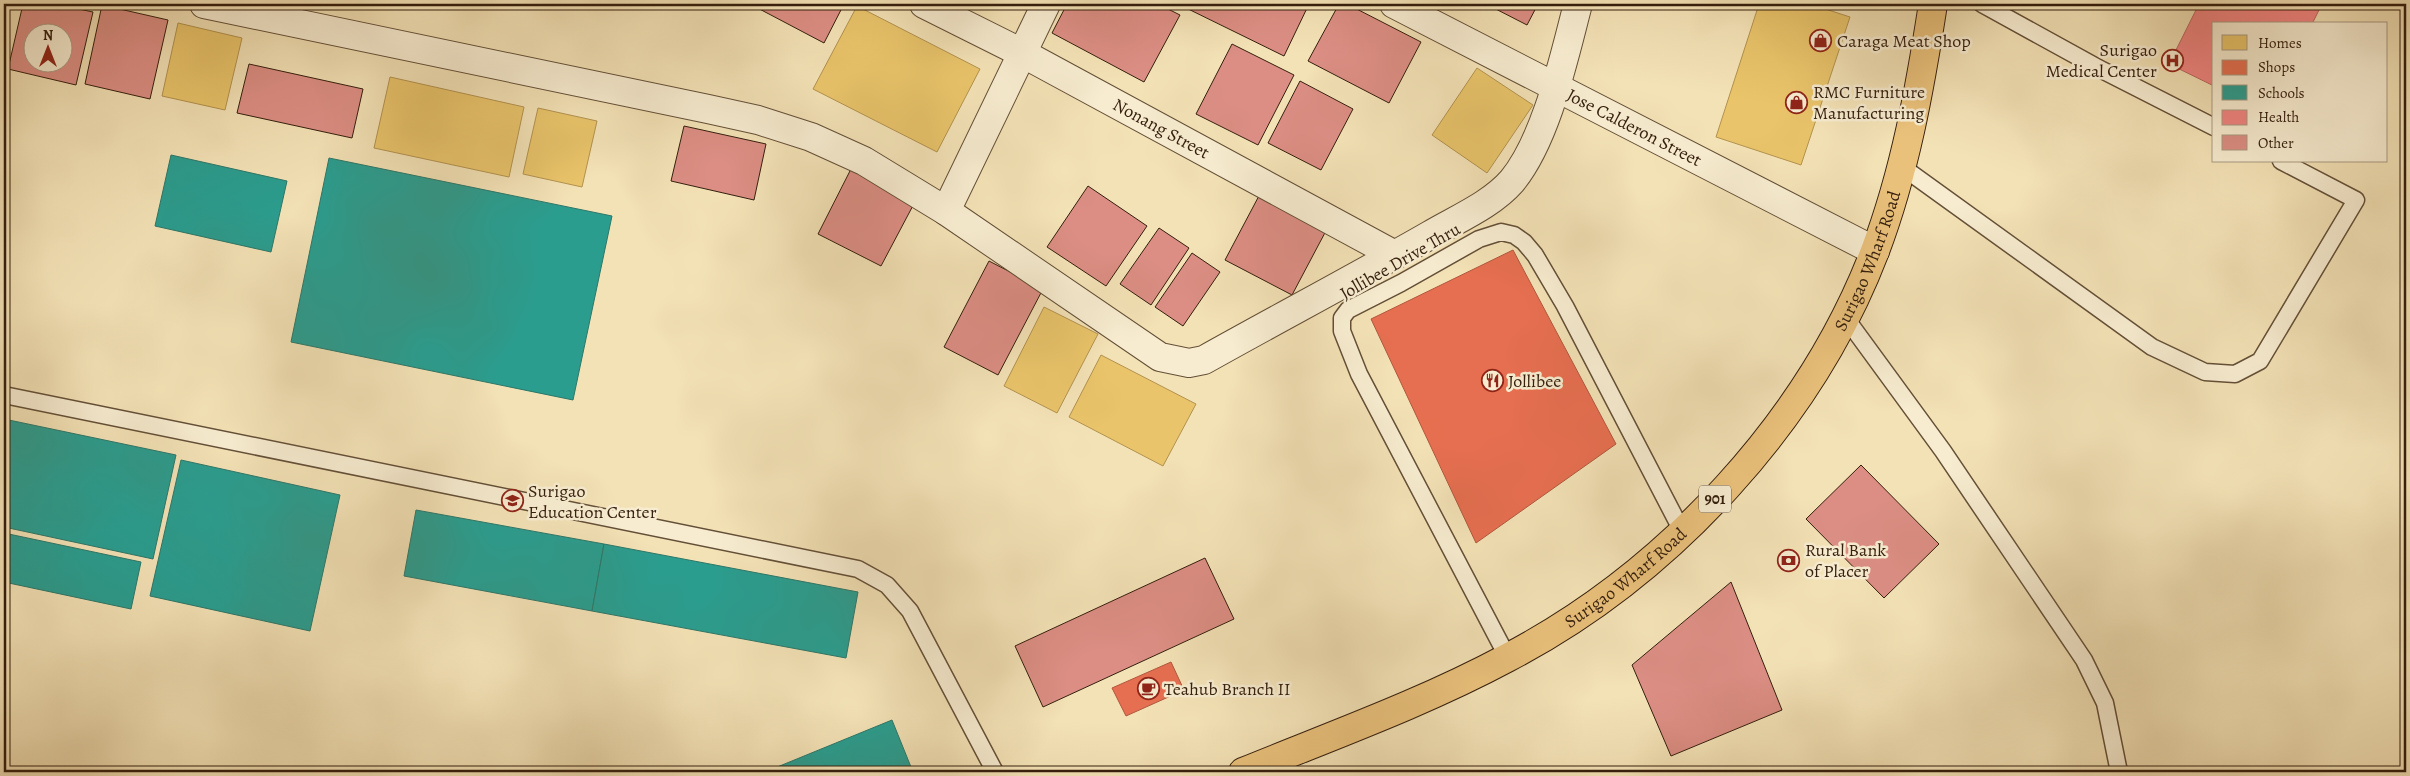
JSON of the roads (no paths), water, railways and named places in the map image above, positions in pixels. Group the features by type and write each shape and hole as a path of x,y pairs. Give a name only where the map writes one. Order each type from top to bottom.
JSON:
{"main road":[{"name":"Surigao Wharf Road","path":"1243,772 1420,699 1508,658 1586,610 1644,567 1713,501 1773,434 1813,373 1845,317 1875,251 1902,166 1918,100 1933,4"}],"street":[{"path":"204,4 289,13 758,120 811,136 864,161 946,211 1160,357 1174,362 1189,363 1204,360 1395,255 1487,202 1511,181 1530,153 1556,88 1578,4"},
{"name":"Nonang Street","path":"924,4 1022,53 1395,255"},
{"path":"946,211 1046,4"},
{"name":"Jose Calderon Street","path":"1394,4 1875,251"}],"lane":[{"path":"1982,4 2102,70 2212,126"},
{"path":"1902,166 2152,347 2205,372 2235,374 2260,361 2356,200 2283,162"},
{"name":"Jollibee Drive Thru","path":"1508,658 1359,374 1342,331 1342,318 1348,310 1402,283 1479,239 1501,232 1519,238 1535,255 1565,306 1682,531"},
{"path":"1845,317 1943,451 2084,660 2105,703 2119,772"},
{"path":"4,395 858,569 887,585 910,611 995,772"}],"place":[{"name":"Caraga Meat Shop","path":"1821,41"},
{"name":"Surigao Medical Center","path":"2173,60"},
{"name":"RMC Furniture Manufacturing","path":"1797,102"},
{"name":"Jollibee","path":"1492,381"},
{"name":"Surigao Education Center","path":"512,501"},
{"name":"Rural Bank of Placer","path":"1789,560"},
{"name":"Teahub Branch II","path":"1148,689"}]}
